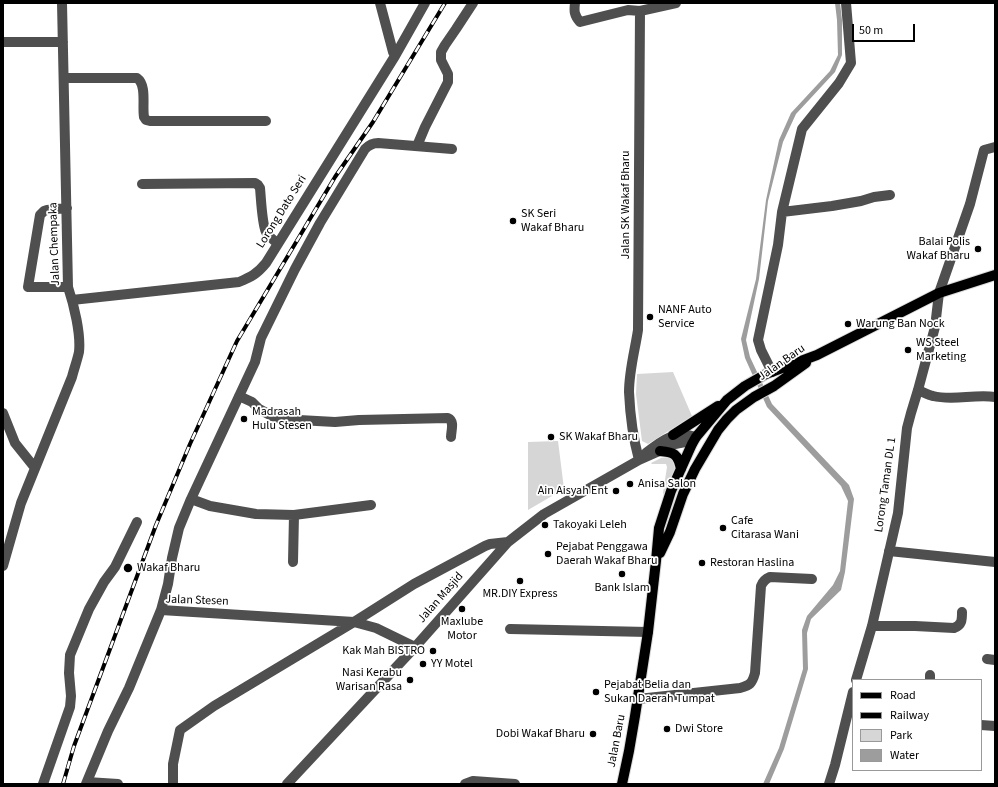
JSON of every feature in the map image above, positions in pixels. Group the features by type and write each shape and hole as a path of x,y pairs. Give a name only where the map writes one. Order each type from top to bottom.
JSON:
{"main road":[{"path":"817,355 939,293 995,275"},
{"name":"Jalan Baru","path":"622,784 630,751 648,632 659,528 680,469 696,441 727,400 745,386 772,372 817,355"},
{"name":"Jalan Baru","path":"656,561 670,532 683,494 695,469 718,430 736,410 748,401 774,386 817,355"},
{"path":"673,435 727,400"},
{"path":"695,469 698,455 696,441 705,440 718,430"},
{"path":"660,451 669,452 676,455 679,460 680,469"}],"street":[{"name":"Jalan Chempaka","path":"3,566 21,503 76,364 79,351 72,300 68,287 62,3"},
{"path":"380,3 392,52 395,56"},
{"name":"Lorong Dato Seri","path":"72,300 239,282 250,278 259,272 395,56 425,3"},
{"path":"417,146 428,120 448,82 448,74 442,60 441,52 473,3"},
{"path":"575,3 574,12 576,18 580,22 628,10 640,11 676,3"},
{"path":"772,372 760,350 758,340 776,251 782,212 802,129 839,83 851,63 846,3"},
{"name":"Jalan SK Wakaf Bharu","path":"639,460 631,420 629,391 638,330 640,11"},
{"path":"3,42 63,42"},
{"path":"64,78 137,78 140,80 142,85 144,117 150,122 266,121"},
{"path":"161,610 168,584 179,528 255,362 261,338 295,269 320,223 365,149 368,145 378,142 452,149"},
{"name":"Lorong Taman DL 1","path":"856,679 872,626 898,513 907,428 935,327 939,293 970,204 984,150 995,147"},
{"path":"142,184 258,184 260,188 266,232 278,244"},
{"path":"782,212 832,206 890,195"},
{"path":"66,208 47,210 40,215 28,287 68,287"},
{"path":"918,390 932,396 947,398 985,396 995,397"},
{"path":"239,396 252,402 259,408 281,420 335,422 448,418 451,419 452,422 451,437"},
{"path":"3,413 15,443 35,468"},
{"path":"673,435 689,434 696,441"},
{"name":"Jalan Masjid","path":"639,460 656,445 673,435"},
{"name":"Jalan Masjid","path":"287,784 416,647 508,542 544,514 639,460 675,444 696,441"},
{"path":"191,499 210,506 256,514 294,515 371,505"},
{"path":"293,562 294,515"},
{"path":"43,784 70,707 70,655 89,609 104,582 115,567 137,522"},
{"path":"173,784 174,764 180,730 214,706 414,584 490,544 508,542"},
{"path":"889,551 995,562"},
{"path":"638,699 748,686 753,681 755,673 762,582 770,578 812,578"},
{"name":"Jalan Stesen","path":"86,783 108,731 129,688 161,610 354,622 376,628 416,647"},
{"path":"872,626 954,628 959,625 961,621 962,612"},
{"path":"510,629 648,632"},
{"path":"829,784 851,708"},
{"path":"982,725 995,726"},
{"path":"465,784 473,781 515,784"},
{"path":"86,783 118,784"}],"green space":[{"path":"673,372 692,416 648,444 642,441 636,394 637,374"},
{"path":"558,441 564,489 528,510 528,442"},
{"path":"661,458 672,458 675,469 665,496 663,493 667,467 666,464 651,463"}],"water":[{"path":"835,3 840,3 842,20 842,55 835,72 796,114 783,142 768,201 759,279 746,340 750,357 772,404 849,485 854,499 845,572 841,590 811,619 807,633 808,669 784,749 769,784 763,784 779,748 803,669 802,630 807,616 833,585 840,571 848,501 841,486 767,407 745,358 741,339 756,279 766,200 779,140 791,113 830,71 838,55"}],"railway":[{"path":"63,784 74,746 156,525 190,444 237,341 335,177 373,122 445,3"}],"place":[{"name":"SK Seri Wakaf Bharu","path":"513,221"},
{"name":"Balai Polis Wakaf Bharu","path":"978,249"},
{"name":"NANF Auto Service","path":"650,317"},
{"name":"Warung Ban Nock","path":"848,324"},
{"name":"WS Steel Marketing","path":"908,350"},
{"name":"Madrasah Hulu Stesen","path":"244,419"},
{"name":"SK Wakaf Bharu","path":"551,437"},
{"name":"Anisa Salon","path":"630,484"},
{"name":"Ain Aisyah Ent","path":"616,491"},
{"name":"Takoyaki Leleh","path":"545,525"},
{"name":"Cafe Citarasa Wani","path":"723,528"},
{"name":"Pejabat Penggawa Daerah Wakaf Bharu","path":"548,554"},
{"name":"Restoran Haslina","path":"702,563"},
{"name":"Wakaf Bharu","path":"128,568"},
{"name":"Bank Islam","path":"622,574"},
{"name":"MR.DIY Express","path":"520,581"},
{"name":"Maxlube Motor","path":"462,609"},
{"name":"Kak Mah BISTRO","path":"433,651"},
{"name":"YY Motel","path":"423,664"},
{"name":"Nasi Kerabu Warisan Rasa","path":"410,680"},
{"name":"Pejabat Belia dan Sukan Daerah Tumpat","path":"596,692"},
{"name":"Dwi Store","path":"667,729"},
{"name":"Dobi Wakaf Bharu","path":"593,734"}]}
